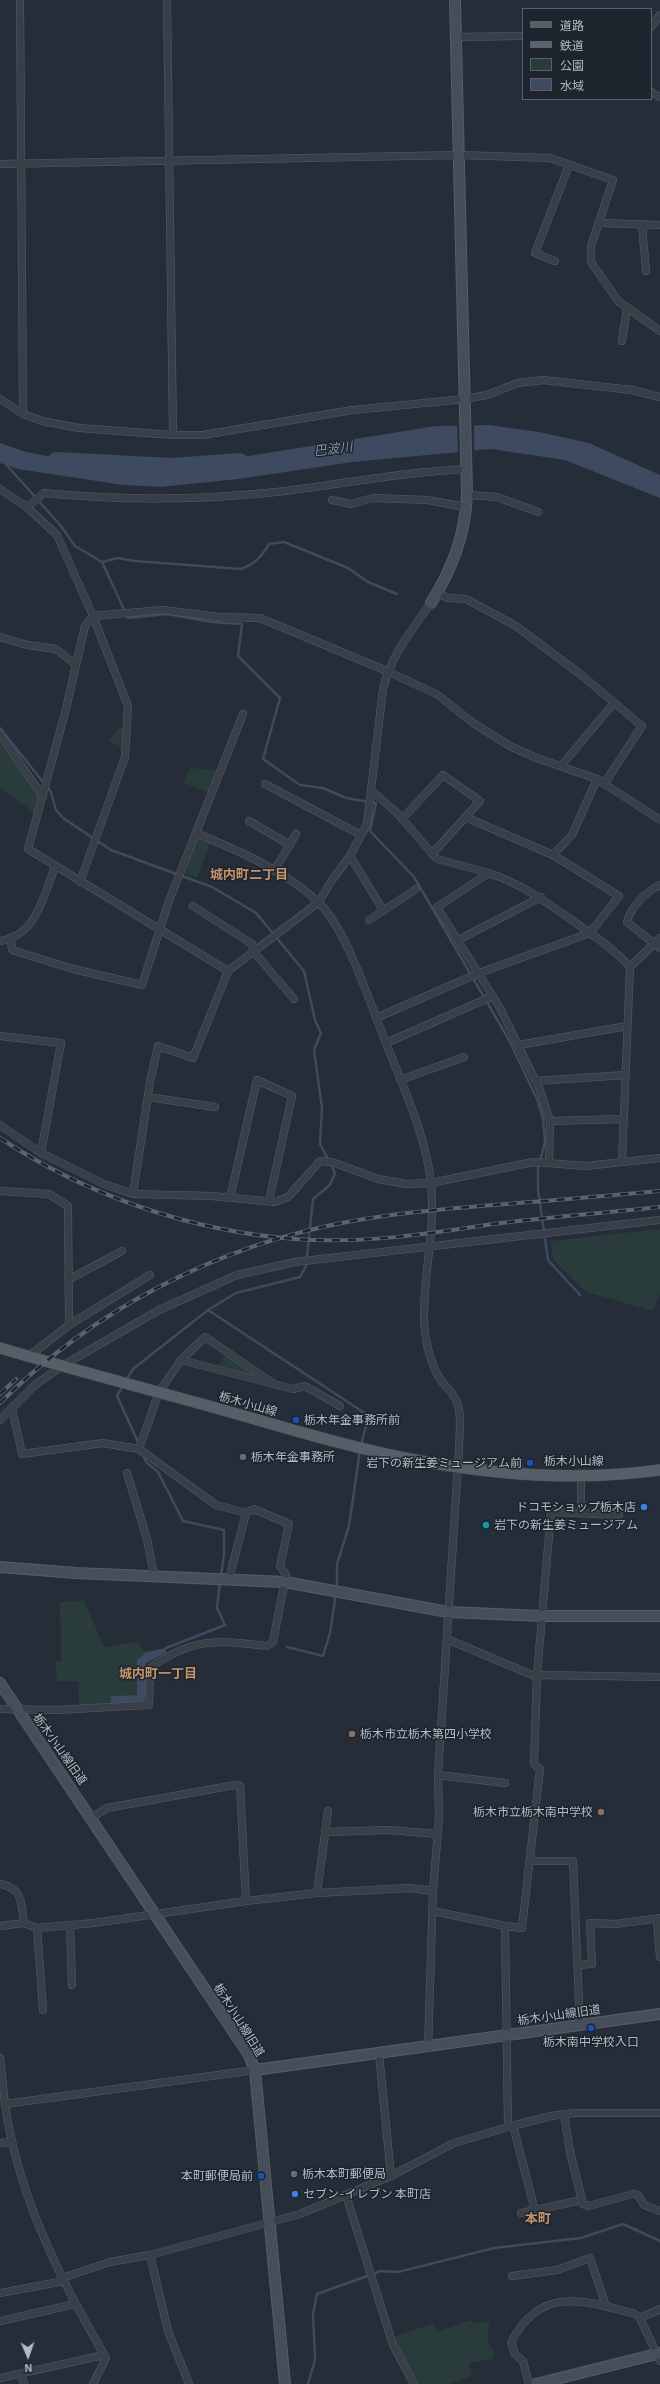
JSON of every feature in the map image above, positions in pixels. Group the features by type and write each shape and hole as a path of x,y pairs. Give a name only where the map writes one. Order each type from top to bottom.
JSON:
{"main road":[{"name":"栃木小山線","path":"0,1348 28,1357 377,1452 458,1467 516,1472 581,1474 660,1470"}],"street":[{"path":"20,0 23,414"},
{"path":"167,0 173,435"},
{"path":"133,1194 148,1097 158,1046 193,1058 228,971 319,902 332,880 350,856 366,824 372,791 383,689 387,671 393,657 431,603 455,558 466,507 467,495 455,0"},
{"path":"652,26 660,15"},
{"path":"455,37 522,36"},
{"path":"0,164 459,155 550,158 613,180 600,223 591,246 591,262 618,301 660,331"},
{"path":"555,261 535,253 570,165"},
{"path":"600,223 660,226"},
{"path":"642,225 646,271"},
{"path":"622,341 627,308"},
{"path":"0,399 23,414 42,421 79,428 173,435 228,432 353,410 465,399 487,395 518,383 543,380 632,390 660,397"},
{"path":"27,507 44,493 97,498 244,495 466,466"},
{"path":"0,489 27,507 57,535 93,616 128,706 125,757 80,882"},
{"path":"467,495 497,497 538,512"},
{"path":"332,500 351,504 373,498 427,500 466,507"},
{"path":"437,593 448,598 466,599 516,626 642,726 604,784"},
{"path":"228,971 55,867 28,849 43,797 85,626 93,616 163,610 219,617 260,618 387,671 438,695 473,723 510,746 597,779 660,820"},
{"path":"0,637 56,650 76,665"},
{"path":"561,766 614,703"},
{"path":"11,939 12,950 73,970 142,985 158,928 243,714"},
{"path":"0,734 43,797"},
{"path":"402,819 443,775 480,801 432,854"},
{"path":"553,856 572,835 597,779"},
{"path":"265,784 361,835"},
{"path":"372,791 402,819 437,859 510,880 541,897 616,951 630,967 622,1161"},
{"path":"376,1018 479,973 590,933 619,896 553,856 466,817"},
{"path":"249,821 290,845"},
{"path":"196,833 243,854 274,871 319,902 336,928 356,966 418,1126 431,1183 431,1246 424,1320 430,1356 441,1380 453,1392 459,1407 458,1467 438,1775 428,2048"},
{"path":"274,871 296,834"},
{"path":"350,856 383,910"},
{"path":"0,941 11,939 24,931 34,919 55,867"},
{"path":"489,873 437,907 493,996 536,1081 550,1121 549,1162"},
{"path":"657,946 627,922 629,915 648,890 660,885"},
{"path":"369,920 416,888"},
{"path":"458,940 541,897"},
{"path":"193,906 252,944 254,952 294,999"},
{"path":"630,967 657,946 660,938"},
{"path":"386,1043 493,996"},
{"path":"519,1045 627,1026"},
{"path":"0,1036 61,1043 41,1153"},
{"path":"400,1080 464,1057"},
{"path":"536,1081 625,1075"},
{"path":"230,1198 257,1080 292,1096 269,1201"},
{"path":"148,1097 215,1107"},
{"path":"550,1121 624,1119"},
{"path":"0,1125 41,1153 104,1184 133,1194 230,1198 275,1202 288,1197 320,1161 332,1162 378,1178 397,1182 431,1183 533,1162 549,1162 586,1166 660,1158"},
{"path":"0,1191 49,1194 68,1206 68,1325"},
{"path":"0,1420 35,1385 62,1366 159,1310 237,1275 295,1262 660,1220"},
{"path":"68,1280 122,1251"},
{"path":"28,1357 68,1325 150,1275"},
{"path":"139,1449 159,1392 181,1360 205,1337 274,1384"},
{"path":"181,1360 293,1389 305,1386 340,1406"},
{"path":"0,1709 17,1710 149,1705 150,1668 172,1652 206,1642 226,1641 267,1646 273,1642 285,1582 286,1575 280,1566 289,1524 254,1509 246,1512 216,1506 139,1449 103,1443 22,1454 12,1408"},
{"path":"127,1473 147,1539 154,1576"},
{"path":"581,1474 581,1513"},
{"path":"229,1579 246,1512"},
{"path":"433,1911 505,1926 522,1928 531,1861 540,1769 534,1764 537,1676 551,1512 619,1515"},
{"path":"0,1567 285,1582 448,1612 542,1616 660,1616"},
{"path":"446,1639 537,1676 660,1677"},
{"name":"栃木小山線旧道","path":"0,1683 249,2055 255,2070 428,2048 660,2014"},
{"path":"438,1775 505,1783"},
{"path":"91,1818 107,1808 235,1785 240,1786 246,1900"},
{"path":"317,1893 328,1811"},
{"path":"325,1832 389,1830 437,1834"},
{"path":"531,1861 573,1861 580,2025"},
{"path":"0,1884 11,1886 19,1894 24,1923"},
{"path":"0,1926 24,1923 38,1928 70,1925 246,1900 317,1893 409,1888 433,1890"},
{"path":"578,1965 592,1964 590,1923 616,1924 659,1918 660,1957"},
{"path":"70,1925 72,1985"},
{"path":"505,1926 506,2036 510,2126 535,2210"},
{"path":"38,1928 43,2010"},
{"path":"378,2054 391,2176"},
{"path":"0,2058 11,2142 26,2193 62,2278 106,2358 93,2384"},
{"path":"5,2104 255,2070 285,2384"},
{"path":"0,2293 59,2282 62,2278 110,2262 150,2255 300,2214 391,2176 454,2143 510,2126 564,2114 660,2113"},
{"path":"564,2114 570,2152 583,2204 588,2206 633,2194 638,2195 644,2205 660,2211"},
{"path":"0,2143 11,2142"},
{"path":"346,2195 393,2346 410,2374 414,2384"},
{"path":"521,2213 582,2200"},
{"path":"150,2255 168,2331 189,2384"},
{"path":"512,2276 557,2270 590,2258 606,2306"},
{"path":"529,2384 523,2361 515,2354 511,2342 528,2317 544,2304 559,2302 588,2302 635,2314 640,2318 659,2356 536,2384"},
{"path":"0,2321 75,2304"},
{"path":"640,2318 660,2309"},
{"path":"0,2378 104,2354"},
{"path":"22,2374 24,2384"}],"green space":[{"path":"119,728 123,729 122,747 108,741"},
{"path":"0,741 39,798 34,813 0,788"},
{"path":"190,768 217,770 208,792 184,783"},
{"path":"198,838 210,843 197,878 185,873"},
{"path":"660,1229 660,1294 653,1311 586,1292 553,1259 551,1241"},
{"path":"226,1355 260,1377 218,1366"},
{"path":"84,1600 104,1647 137,1642 146,1652 137,1660 137,1695 111,1696 110,1705 79,1706 78,1681 57,1682 55,1661 61,1661 60,1602"},
{"path":"471,2320 474,2324 489,2321 488,2341 494,2352 493,2359 469,2363 472,2376 448,2384 419,2384 395,2343 394,2337 434,2323 437,2332"}],"water":[{"path":"489,425 539,432 589,443 660,475 660,498 565,460 491,449 353,462 238,479 161,487 123,485 18,469 0,463 0,443 26,452 100,466 150,469 205,467 248,456 436,426"},
{"path":"166,1648 166,1653 146,1663 147,1691 143,1701 140,1704 110,1705 111,1696 137,1695 137,1660 146,1652"}],"pier":[{"path":"457,423 474,423 474,451 458,452"}],"waterway":[{"name":"巴波川","path":"56,460 172,466 240,461"},
{"path":"4,462 61,526 75,546 102,562 118,558 135,561 241,569 258,559 269,544 284,542 348,568 368,582 397,594"},
{"path":"102,562 128,618 167,614 212,622 242,624 238,656 280,698 263,759 300,785 323,788 346,798 376,803 370,831 414,877 509,1040 537,1099 543,1118 545,1142 538,1168 538,1189 548,1260 580,1295"},
{"path":"0,728 51,792 56,810 63,818 111,850 212,887 256,913 304,971 315,1020 321,1033 314,1050 322,1108 320,1144 335,1173 330,1185 313,1199 306,1266 300,1277 236,1293 208,1310 133,1369 126,1380"},
{"path":"208,1310 366,1414 367,1422 361,1445"},
{"path":"123,1386 117,1396 139,1444"},
{"path":"337,1588 337,1564 349,1526 360,1450"},
{"path":"143,1454 146,1462 158,1472 183,1521 224,1530 224,1555 221,1576"},
{"path":"166,1648 225,1625 217,1608 220,1581"},
{"path":"287,1647 323,1656 330,1633 336,1593"},
{"path":"308,2384 315,2360 313,2314 317,2294 381,2271 398,2272 494,2248 581,2238 623,2224 660,2241"}],"railway":[{"path":"0,1138 33,1159 104,1193 179,1219 256,1235 320,1240 370,1239 493,1224 660,1207"},
{"path":"0,1403 36,1370 75,1339 116,1311 205,1265 251,1247 299,1233 347,1222 383,1216 456,1208 660,1191"},
{"path":"0,1394 16,1379"}],"place":[{"name":"栃木年金事務所前","path":"296,1420"},
{"name":"栃木年金事務所","path":"243,1457"},
{"name":"岩下の新生姜ミュージアム前","path":"530,1463"},
{"name":"ドコモショップ栃木店","path":"644,1507"},
{"name":"岩下の新生姜ミュージアム","path":"486,1525"},
{"name":"栃木市立栃木第四小学校","path":"352,1734"},
{"name":"栃木市立栃木南中学校","path":"601,1812"},
{"name":"栃木南中学校入口","path":"591,2028"},
{"name":"栃木本町郵便局","path":"294,2174"},
{"name":"本町郵便局前","path":"261,2176"},
{"name":"セブン-イレブン 本町店","path":"295,2194"}],"district":[{"name":"城内町二丁目","path":"249,875"},
{"name":"城内町一丁目","path":"158,1674"},
{"name":"本町","path":"538,2219"}]}
